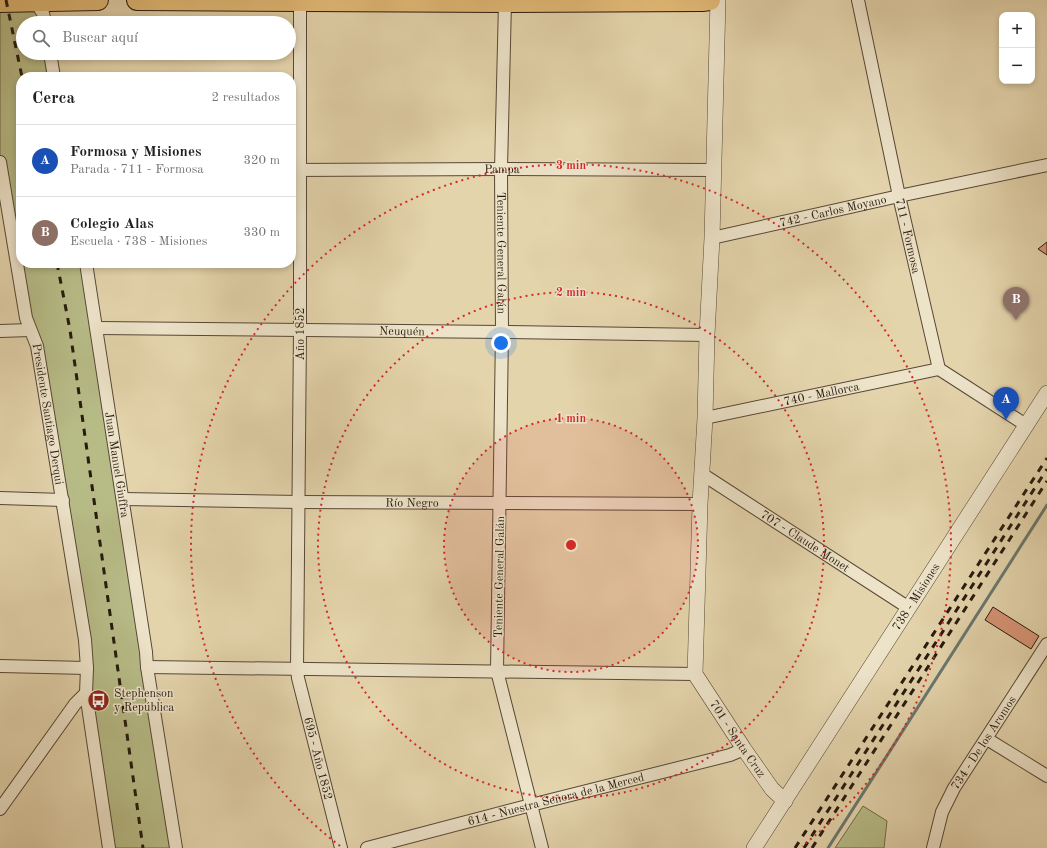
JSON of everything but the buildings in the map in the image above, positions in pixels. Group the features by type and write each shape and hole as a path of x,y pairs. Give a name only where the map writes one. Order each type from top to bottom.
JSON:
{"main road":[{"path":"0,2 34,0 98,0"},
{"path":"137,0 505,2 710,0"}],"street":[{"path":"34,0 44,16"},
{"name":"Año 1852","path":"297,668 300,330 296,170 300,0"},
{"path":"147,667 695,674 700,504 712,238 718,0"},
{"name":"711 - Formosa","path":"858,0 899,196 939,369"},
{"name":"Teniente General Galán","path":"505,2 501,169 502,332 497,671 542,848"},
{"path":"51,60 53,72"},
{"name":"742 - Carlos Moyano","path":"712,238 899,196 1047,165"},
{"name":"Presidente Santiago Derqui","path":"0,166 16,260"},
{"name":"Pampa","path":"296,170 713,170"},
{"name":"Presidente Santiago Derqui","path":"17,268 26,318 37,346 85,640 87,668 86,694 108,848"},
{"name":"Juan Manuel Giuffra","path":"87,268 176,848"},
{"name":"Neuquén","path":"97,328 707,335"},
{"path":"0,331 30,330"},
{"path":"939,369 1026,425"},
{"name":"740 - Mallorca","path":"705,418 939,369"},
{"name":"738 - Misiones","path":"754,848 1047,393"},
{"name":"707 - Claude Monet","path":"702,474 909,608"},
{"path":"0,498 63,500"},
{"name":"Río Negro","path":"123,499 299,502 700,504"},
{"name":"734 - De los Aromos","path":"933,848 942,812 954,788 1047,644"},
{"path":"0,666 87,668"},
{"name":"695 - Año 1852","path":"297,668 298,678 341,848"},
{"name":"701 - Santa Cruz","path":"695,674 772,789 785,801"},
{"path":"0,809 75,704 86,694"},
{"path":"987,739 1047,776"},
{"name":"614 - Nuestra Señora de la Merced","path":"367,848 730,755 744,749"}],"green space":[{"path":"0,0 34,0 42,16 16,16 16,60 51,60 53,72 16,72 16,255 0,162"},
{"path":"18,268 87,268 176,848 109,848 87,668"},
{"path":"863,806 887,821 884,848 835,848"}],"waterway":[{"path":"828,848 1047,505"}],"railway":[{"path":"6,0 16,48"},
{"path":"18,60 21,72"},
{"path":"58,268 70,330 143,848"},
{"path":"795,848 1047,458"},
{"path":"804,848 1047,469"},
{"path":"812,848 1047,481"}],"place":[{"name":"Colegio Alas","path":"1016,320"},
{"name":"Formosa y Misiones","path":"1006,420"},
{"name":"Stephenson y República","path":"99,700"}]}
